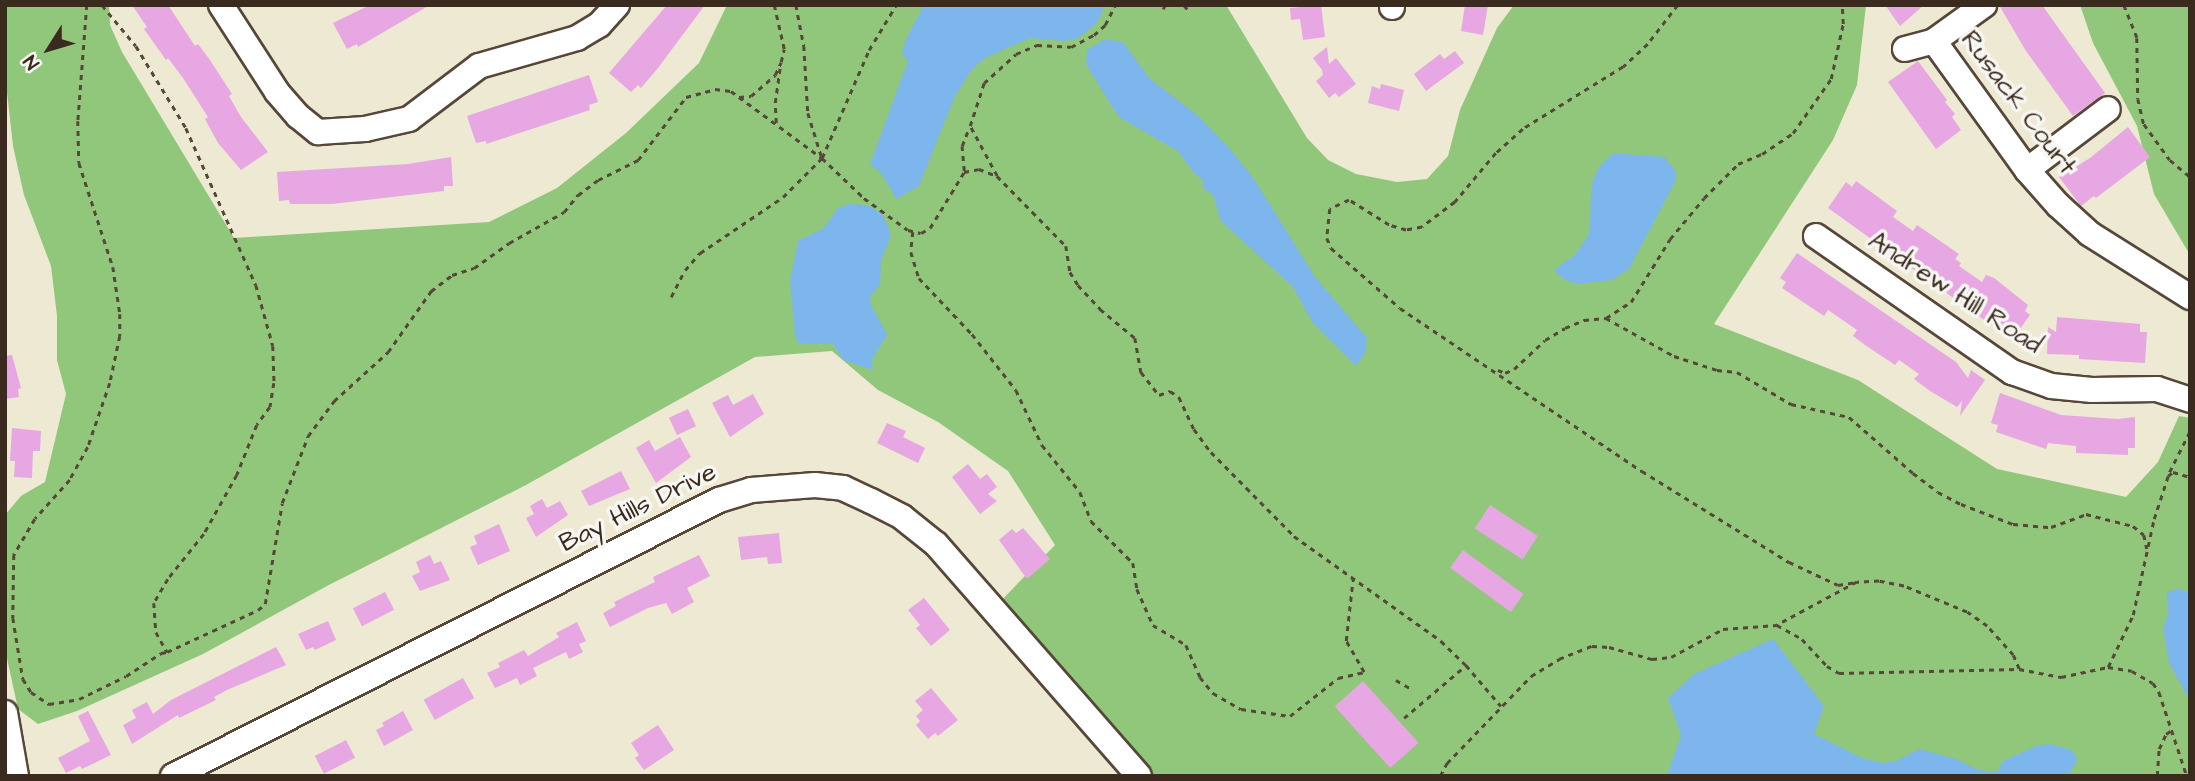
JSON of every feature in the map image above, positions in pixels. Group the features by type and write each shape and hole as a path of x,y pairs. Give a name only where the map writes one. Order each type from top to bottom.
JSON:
{"street":[{"path":"221,5 277,92 298,116 318,132 365,129 409,119 479,66 577,38 598,25 617,5"},
{"path":"1905,49 1934,41 1984,5"},
{"name":"Rusack Court","path":"1934,41 2027,170 2090,234 2190,298"},
{"path":"2027,170 2108,109"},
{"name":"Andrew Hill Road","path":"1816,236 2012,372 2050,386 2092,390 2157,388 2190,400"},
{"name":"Bay Hills Drive","path":"173,776 719,500 751,489 815,485 843,488 902,516 936,544 1139,776"},
{"path":"5,713 16,776"}],"path":[{"path":"87,5 78,121 79,163 113,267 120,314 120,336 110,383 88,447 70,480 36,519 14,555 13,618 23,679 31,692 49,704 79,699 126,676 161,653 258,610 265,604 282,503 308,436 334,401 388,352 430,291 452,275 474,268 509,243 564,212 578,195 598,180 638,160 686,97 724,88 822,158 864,198 913,232 921,233 930,228 964,172 962,146 979,94 990,74 1002,63 1037,45 1061,48 1082,42 1105,25 1115,5"},
{"path":"102,5 136,46 186,128 256,285 273,346 274,383 270,407 257,425 237,475 204,534 168,579 154,603 156,632 167,652"},
{"path":"739,97 751,96 775,75 780,65 784,49 774,5"},
{"path":"671,297 685,270 700,253 783,197 822,158 869,50 896,5"},
{"path":"1184,5 1189,12"},
{"path":"1678,5 1648,44 1623,67 1523,129 1496,153 1455,202 1422,227 1406,230 1389,225 1349,200 1330,209 1327,238 1331,248 1400,307 1472,358 1505,373 1514,369 1545,340 1565,328 1584,320 1606,318 1631,302 1670,239 1712,189 1738,164 1762,155 1793,133 1831,79 1843,24 1842,5"},
{"path":"2124,5 2137,38 2138,99 2144,124 2170,160 2190,177"},
{"path":"796,6 804,46 808,113 822,158"},
{"path":"776,123 775,103 781,78 780,65"},
{"path":"970,126 997,176 1066,246 1070,272 1088,298 1135,338 1141,372 1155,391 1159,395 1166,391 1174,392 1194,429 1211,452 1294,536 1414,620 1466,665 1501,706"},
{"path":"964,172 979,169 997,176"},
{"path":"913,232 911,252 919,278 972,334 1016,390 1042,445 1080,492 1091,521 1133,562 1135,582 1153,625 1186,645 1200,677 1213,693 1241,709 1290,716 1338,678 1364,672 1348,649 1345,633 1353,578"},
{"path":"1606,318 1674,356 1717,370 1737,372 1791,404 1849,417 1913,473 1938,492 1961,504 2013,524 2051,527 2086,514 2133,526 2144,535 2147,549"},
{"path":"1492,368 1632,464 1789,562 1838,585 1879,581 1904,586 1967,612 1987,626 2005,645 2019,669"},
{"path":"2108,667 2133,615 2147,549 2168,476 2190,432"},
{"path":"2168,476 2172,472 2190,477"},
{"path":"1440,776 1447,763 1531,676 1559,659 1592,646 1609,647 1651,659 1671,657 1723,629 1777,625 1857,582"},
{"path":"1777,625 1802,639 1827,666 1839,673 2019,669 2061,677 2108,667 2132,671 2153,683 2159,692 2187,776"},
{"path":"1404,718 1466,665"},
{"path":"1396,680 1413,690"},
{"path":"2157,776 2159,749 2166,734 2172,730"}],"green space":[{"path":"5,5 109,5 110,25 122,52 234,238 489,222 557,188 626,133 699,63 727,5 1226,5 1307,138 1328,160 1356,174 1397,182 1427,179 1448,156 1460,110 1497,28 1514,5 1866,5 1857,85 1833,140 1714,324 1858,380 1997,469 2126,497 2158,462 2179,416 2190,418 2190,776 1152,776 997,605 1055,545 1008,471 938,422 878,390 832,351 755,357 526,485 325,587 203,654 77,711 38,724 18,709 5,649 5,515 21,496 45,482 66,394 57,360 57,316 51,266 24,195 13,146 5,74"},
{"path":"2080,5 2190,5 2190,255 2154,194 2137,126 2093,43"}],"water":[{"path":"924,5 1105,5 1097,23 1078,38 1064,41 1030,38 985,58 972,69 955,96 919,186 896,199 882,174 870,164 908,61 902,54 906,39"},
{"path":"1106,39 1123,42 1150,79 1196,114 1254,179 1315,277 1367,338 1365,353 1356,366 1312,322 1293,287 1221,221 1213,195 1204,189 1202,179 1194,173 1178,151 1122,119 1114,110 1086,64 1087,50"},
{"path":"1613,153 1665,157 1676,172 1675,182 1629,269 1612,280 1577,284 1563,279 1554,270 1575,255 1589,234 1592,183 1599,167"},
{"path":"850,204 867,205 882,214 890,231 890,239 881,260 880,284 870,297 871,305 887,335 872,359 872,370 843,360 833,344 798,343 795,336 790,281 798,241 824,228 838,208"},
{"path":"2178,588 2190,593 2190,701 2169,663 2163,628 2168,614 2167,593"},
{"path":"1773,639 1824,706 1814,734 1862,758 1883,763 1896,761 1919,749 1956,759 1978,770 1997,772 2003,761 2036,746 2049,744 2071,750 2077,757 2075,765 2067,776 1667,776 1681,735 1668,698 1694,674"}],"building":[{"path":"132,5 168,5 195,46 198,44 210,60 232,94 229,96 241,117 268,152 241,170 218,143 205,119 208,117 183,78 144,29 147,27"},
{"path":"370,5 430,5 358,47 357,44 347,49 333,23"},
{"path":"667,5 705,5 641,88 638,85 631,92 609,73"},
{"path":"1321,5 1325,37 1303,40 1300,19 1291,20 1290,8"},
{"path":"1465,5 1488,5 1483,35 1461,31"},
{"path":"1885,5 1924,5 1900,26"},
{"path":"1999,5 2042,5 2105,93 2073,116 2026,51"},
{"path":"1327,47 1329,64 1336,58 1356,84 1339,97 1335,93 1329,98 1316,81 1323,75 1313,58"},
{"path":"1455,51 1464,63 1426,91 1414,74 1440,54 1444,59"},
{"path":"1918,61 1947,100 1945,102 1955,114 1952,117 1961,130 1936,149 1888,82"},
{"path":"589,75 598,102 589,105 590,110 486,144 486,141 476,143 467,116"},
{"path":"1381,84 1404,90 1399,111 1368,103 1372,86 1380,89"},
{"path":"2128,127 2150,157 2096,198 2094,196 2081,206 2059,177 2090,158"},
{"path":"451,157 453,186 444,186 444,191 332,204 290,204 289,200 279,201 277,172 408,164"},
{"path":"1856,181 1897,211 1893,217 1913,231 1917,225 1959,254 1955,259 1961,263 1959,266 1982,282 1986,275 1994,278 2028,305 2025,311 2030,315 2012,340 1828,208 1846,182 1852,187"},
{"path":"1797,253 1956,362 1968,378 1971,370 1985,380 1960,416 1962,401 1957,407 1930,391 1914,379 1919,374 1899,360 1895,365 1853,336 1857,330 1828,310 1824,316 1782,288 1786,282 1780,278"},
{"path":"2057,317 2140,324 2140,332 2147,332 2145,363 2047,354 2048,327 2056,332"},
{"path":"12,355 21,388 18,389 19,397 5,399 5,356"},
{"path":"2000,393 2061,415 2118,419 2135,417 2135,448 2128,448 2128,455 2076,453 2076,446 2048,443 2046,449 1996,432 1998,425 1991,423"},
{"path":"753,394 764,414 730,437 712,403 728,395 733,405"},
{"path":"688,409 696,426 677,435 669,418"},
{"path":"887,423 906,431 903,437 925,448 918,463 877,443"},
{"path":"12,428 41,431 40,451 33,451 32,478 14,477 15,461 10,461"},
{"path":"680,437 691,457 656,483 636,448 649,440 655,451"},
{"path":"968,464 980,479 987,474 997,487 988,494 997,501 980,514 952,477"},
{"path":"621,471 630,489 589,506 581,491"},
{"path":"542,499 547,508 560,501 568,515 536,537 526,518 534,514 530,506"},
{"path":"1490,505 1538,536 1523,560 1475,528"},
{"path":"499,524 510,551 478,565 470,547 477,544 474,536"},
{"path":"1023,528 1050,559 1027,579 999,540 1012,529 1016,533"},
{"path":"779,533 782,563 768,564 767,557 741,560 738,537"},
{"path":"1463,550 1524,594 1511,612 1450,568"},
{"path":"430,555 434,564 441,561 450,580 420,591 412,576 420,572 416,562"},
{"path":"699,555 710,576 687,588 694,602 672,614 666,603 648,608 610,627 603,613 616,606 614,602 655,582 653,577"},
{"path":"385,592 394,610 362,626 353,608"},
{"path":"924,598 950,630 931,646 916,628 920,625 908,610"},
{"path":"328,621 336,640 315,650 313,647 306,650 298,634"},
{"path":"577,622 586,641 579,644 583,652 569,659 566,652 533,668 537,676 520,685 517,678 495,688 487,673 500,667 498,663 524,650 528,656 559,637 556,633"},
{"path":"276,647 286,665 227,690 214,697 216,700 179,718 178,715 132,744 123,725 136,718 132,710 147,702 153,714 171,700"},
{"path":"463,678 474,698 435,720 424,700"},
{"path":"1363,681 1419,743 1390,768 1335,706"},
{"path":"931,688 958,720 938,736 935,733 928,739 916,725 920,721 916,716 923,710 915,701"},
{"path":"88,711 111,755 82,769 80,766 66,773 58,758 90,741 78,716"},
{"path":"403,711 413,730 384,746 376,730 384,726 382,723"},
{"path":"658,725 674,750 644,770 635,758 639,755 631,743"},
{"path":"346,740 355,758 324,774 315,756"}]}
